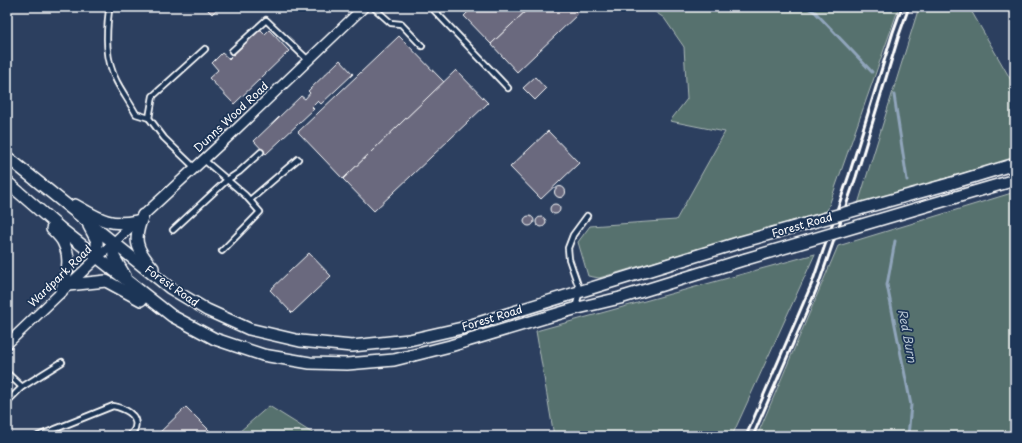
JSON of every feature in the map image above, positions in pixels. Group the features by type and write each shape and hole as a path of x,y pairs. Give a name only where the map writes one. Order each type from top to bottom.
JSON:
{"street":[{"name":"Dunns Wood Road","path":"113,243 204,160 308,60 358,9"},
{"name":"Forest Road","path":"7,157 170,288 207,310 249,329 300,341 352,346 408,340 462,328 741,242 1015,164"},
{"name":"Forest Road","path":"7,182 96,258 172,316 215,339 263,355 310,363 347,364 394,360 450,346 574,309 620,298 746,259 1015,180"},
{"path":"47,189 107,222 122,224 140,218"},
{"path":"31,203 64,243 69,261 64,289 106,281 172,316"},
{"path":"140,218 136,235 142,256 180,294"},
{"path":"88,222 97,240 96,258"},
{"path":"113,243 114,257 131,284"},
{"name":"Wardpark Road","path":"7,344 113,243"}],"lane":[{"path":"373,7 391,23 402,24 422,46"},
{"path":"431,7 508,88"},
{"path":"109,10 106,33 108,52 117,81 136,114 149,118 164,138 195,168"},
{"path":"232,51 266,20 308,60"},
{"path":"149,118 153,96 205,49"},
{"path":"173,230 227,180 239,172 261,152"},
{"path":"250,200 298,159"},
{"path":"204,160 250,200 260,212 222,250"},
{"path":"574,309 580,291 569,258 568,248 573,235 587,216"},
{"path":"7,402 22,387 62,362"},
{"path":"7,373 22,387"},
{"path":"38,436 113,406 122,408 131,413 135,421 135,429 129,436"}],"green space":[{"path":"648,7 899,7 827,211 599,278 588,276 578,242 590,226 676,220 725,132 670,121 687,99 684,47 664,18"},
{"path":"919,7 969,7 1015,87 1015,158 858,204"},
{"path":"1015,192 1015,436 757,436 838,246"},
{"path":"815,254 732,436 554,436 536,331"},
{"path":"269,406 317,436 242,436 239,432"}],"building":[{"path":"205,7 219,7 212,14"},
{"path":"473,7 530,7 491,44 464,16"},
{"path":"530,7 571,7 578,14 517,72 491,44"},
{"path":"260,29 265,34 269,30 289,51 234,104 209,78 218,70 212,63 222,53 229,59"},
{"path":"399,36 444,82 343,179 298,132"},
{"path":"340,60 353,74 321,104 318,101 312,107 314,109 266,154 254,141 301,96 305,99 310,93 308,91"},
{"path":"456,70 488,103 374,211 343,179"},
{"path":"535,77 546,89 535,100 523,88"},
{"path":"548,131 579,163 541,199 510,167"},
{"path":"560,186 564,188 566,192 564,196 560,198 556,196 554,192 556,188"},
{"path":"555,204 560,209 555,214 550,209"},
{"path":"529,216 534,221 529,226 524,221"},
{"path":"541,217 546,222 541,227 536,222"},
{"path":"309,253 331,276 292,313 270,290"},
{"path":"186,407 211,432 207,436 157,435"}],"waterway":[{"name":"Red Burn","path":"806,7 815,12 872,72"},
{"name":"Red Burn","path":"894,95 907,180"},
{"name":"Red Burn","path":"895,241 887,285 911,405 908,436"}],"railway":[{"path":"746,436 812,283 849,175 902,7"},
{"path":"753,436 818,286 856,177 899,35 909,7"}]}
